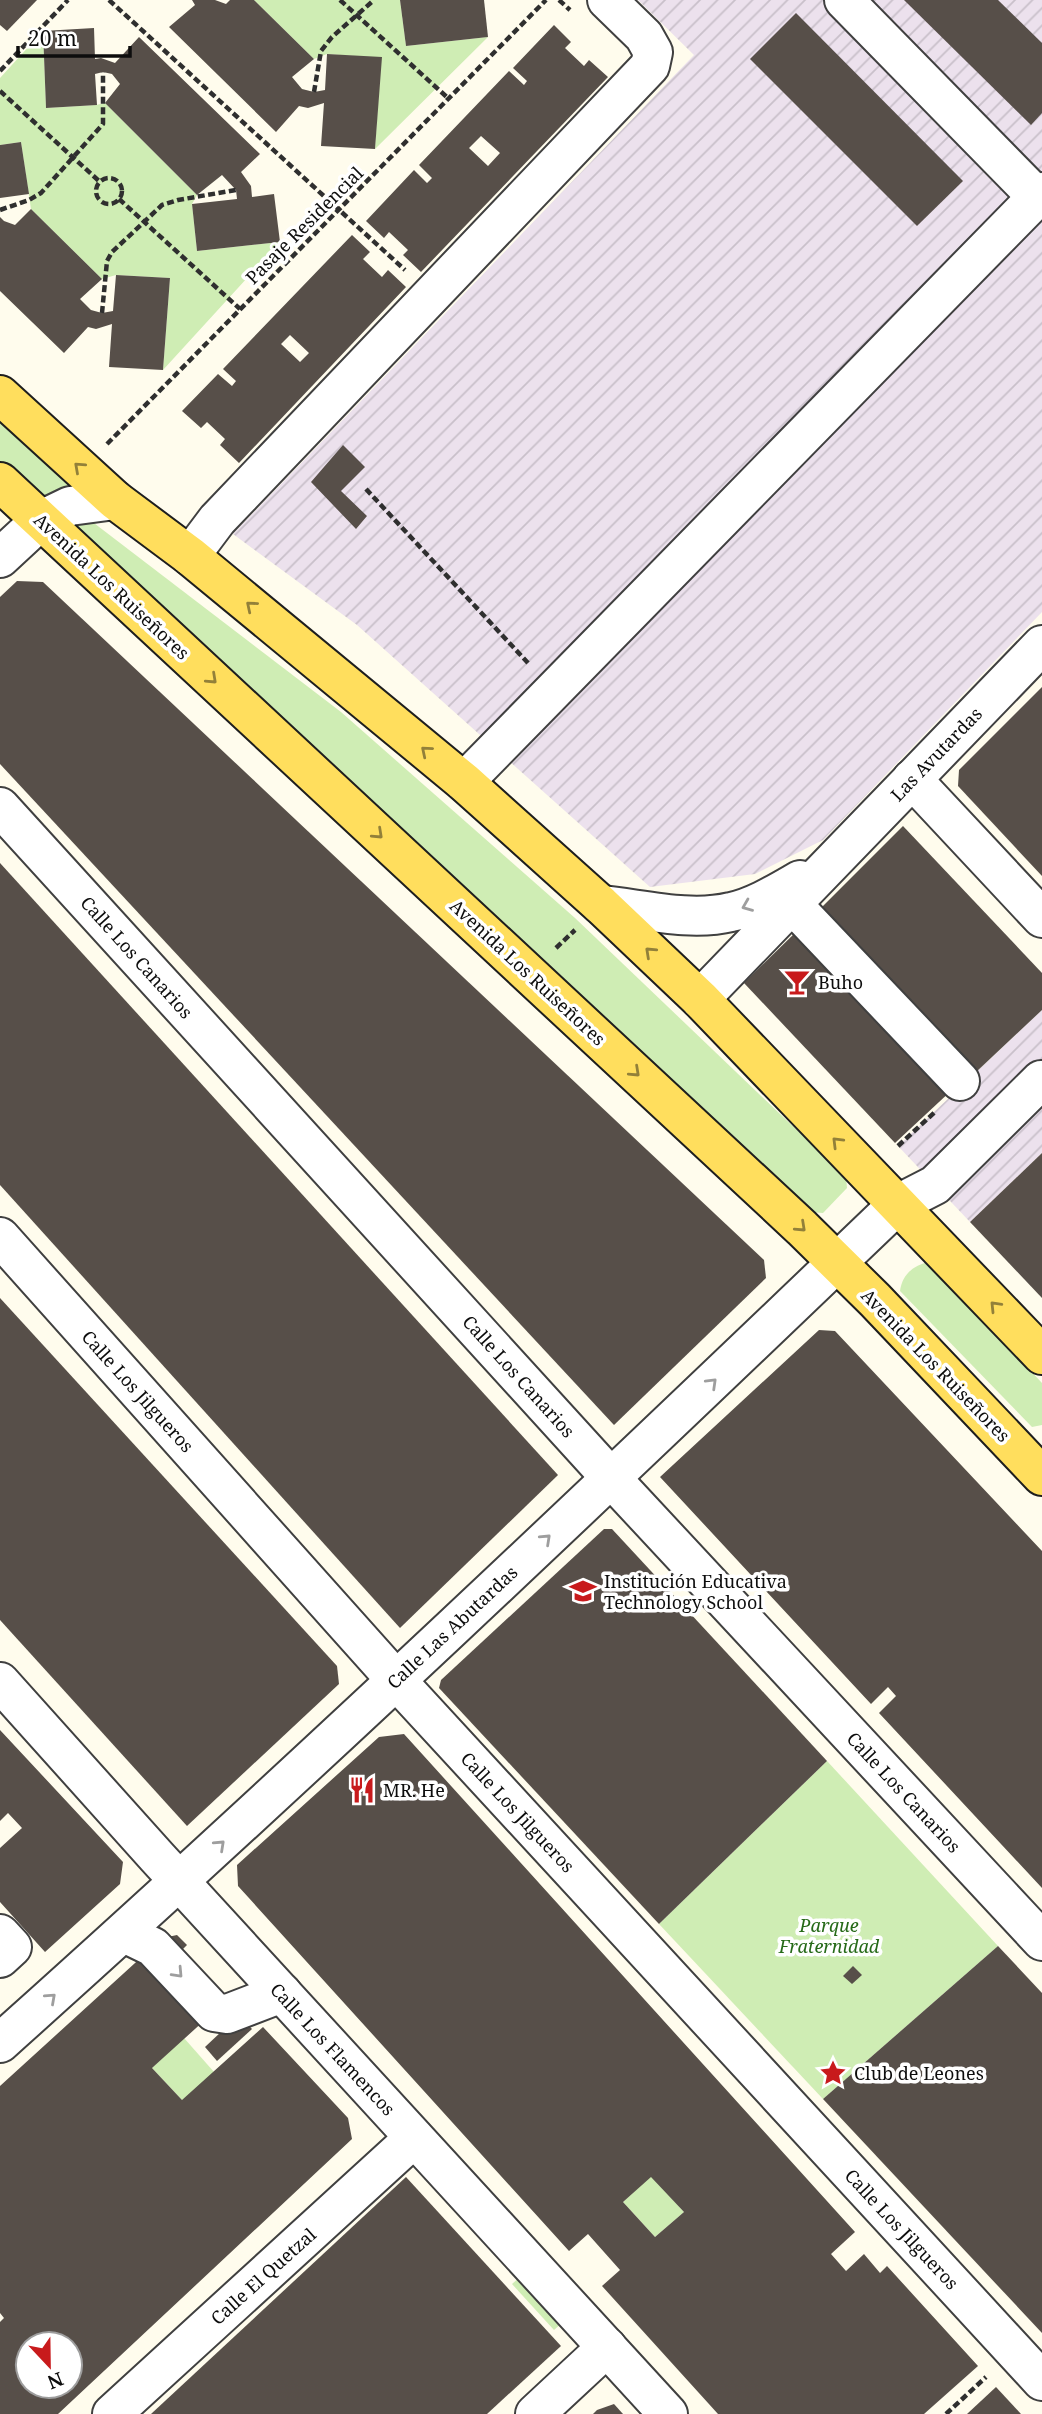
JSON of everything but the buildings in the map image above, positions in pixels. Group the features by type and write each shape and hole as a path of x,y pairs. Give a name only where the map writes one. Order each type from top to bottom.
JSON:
{"main road":[{"path":"0,395 115,500 190,556 464,782 588,917 700,999 1042,1355"},
{"name":"Avenida Los Ruiseñores","path":"0,482 837,1262 1042,1476"}],"street":[{"path":"190,556 217,520 650,66 653,52 644,36 607,0"},
{"path":"464,782 1040,195 844,0"},
{"path":"0,558 41,520 70,506 115,500"},
{"name":"Las Avutardas","path":"700,999 1042,645"},
{"path":"912,779 1042,918"},
{"name":"Calle Los Canarios","path":"0,807 611,1478 1042,1941"},
{"name":"Las Avutardas","path":"588,917 731,912 776,894 830,864"},
{"path":"791,903 960,1081"},
{"name":"Calle Las Abutardas","path":"0,2043 180,1882 611,1478 898,1204 935,1185 1041,1080 1042,1082"},
{"name":"Calle Los Jilgueros","path":"0,1237 396,1680 1042,2381"},
{"name":"Calle Los Flamencos","path":"0,1682 668,2414"},
{"path":"124,1933 153,1947 214,2012 227,2014 282,1993"},
{"path":"0,1934 12,1947 0,1958"},
{"name":"Calle El Quetzal","path":"112,2414 414,2138"},
{"path":"535,2414 607,2347"}],"path":[{"path":"0,71 68,0"},
{"path":"109,0 409,273"},
{"path":"340,0 449,99"},
{"path":"314,92 321,51 332,37 374,0"},
{"name":"Pasaje Residencial","path":"82,469 546,0"},
{"path":"0,210 41,193 103,124 103,72"},
{"path":"0,91 99,181"},
{"path":"106,177 118,181 122,192 119,199 107,204 99,201 95,189 99,181 106,177"},
{"path":"102,313 107,261 112,252 162,205 236,190"},
{"path":"119,199 240,309"},
{"path":"366,489 534,669"},
{"path":"549,955 588,917"},
{"path":"898,1146 958,1090 960,1081"},
{"path":"946,2414 989,2374"}],"shaded area":[{"path":"638,0 1042,0 1042,612 823,840 755,874 650,887 357,625 233,534 694,55"},
{"path":"1042,1010 1042,1153 970,1222 898,1146"}],"green space":[{"path":"254,0 400,0 406,46 488,37 375,149 381,58 327,54 314,59"},
{"path":"43,31 46,108 105,103 197,195 192,204 197,251 280,242 163,370 170,278 116,275 102,279 31,209 21,142 0,145 0,78"},
{"path":"0,417 84,490 44,504 0,462"},
{"path":"90,520 341,712 575,918 846,1177 847,1188 823,1213 810,1212 62,523"},
{"path":"929,1262 1042,1383 1042,1425 1032,1427 900,1291 909,1272"},
{"name":"Parque Fraternidad","path":"827,1761 998,1946 823,2099 659,1924"},
{"path":"184,2038 214,2072 183,2101 152,2068"},
{"path":"651,2176 684,2212 655,2237 623,2202"},
{"path":"520,2277 563,2322 554,2330 512,2284"}],"place":[{"name":"Buho","path":"797,982"},
{"name":"Institución Educativa Technology School","path":"583,1591"},
{"name":"MR. He","path":"362,1790"},
{"name":"Club de Leones","path":"833,2073"}]}
